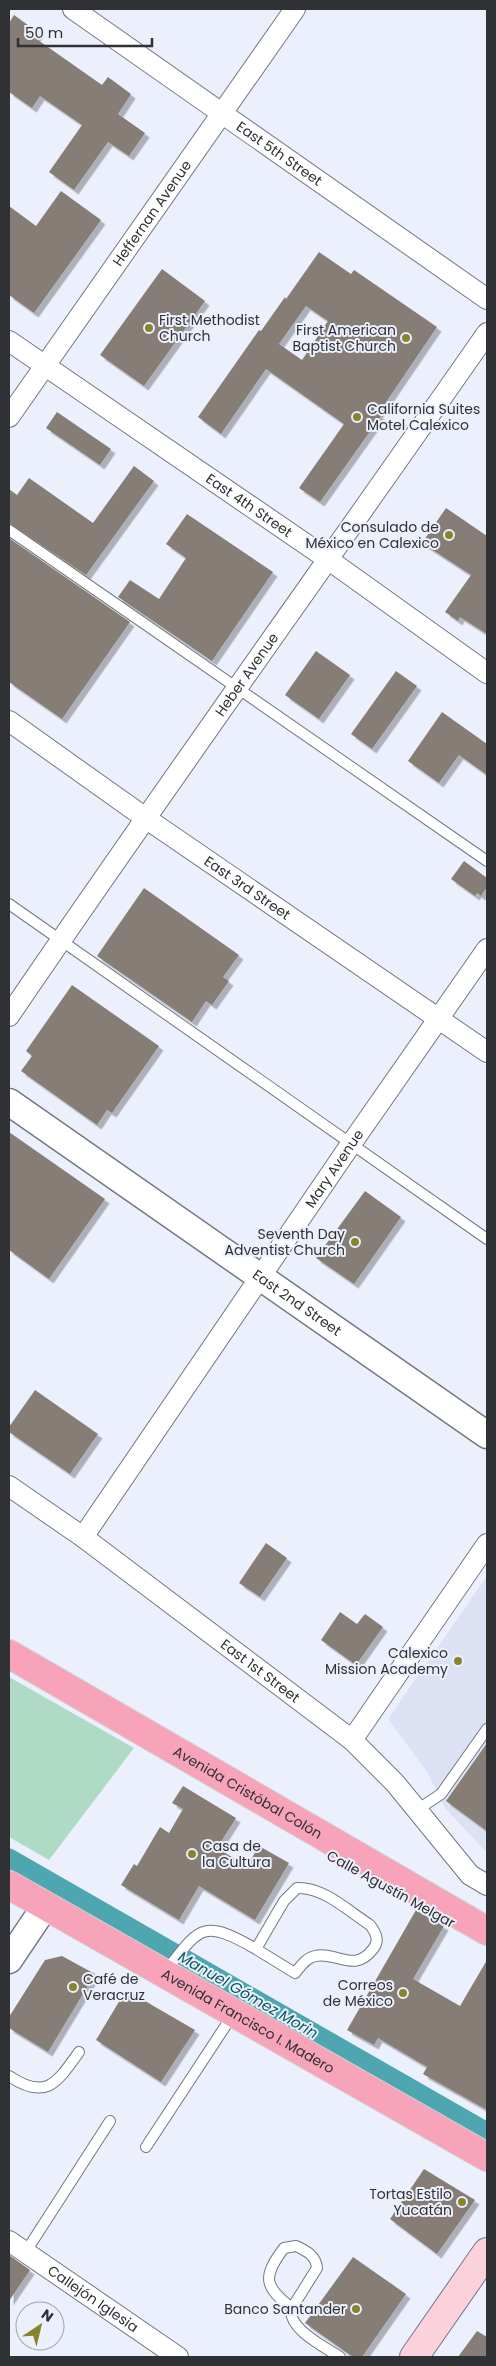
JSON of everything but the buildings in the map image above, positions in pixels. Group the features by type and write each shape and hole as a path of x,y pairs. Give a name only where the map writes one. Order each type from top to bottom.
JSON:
{"main road":[{"name":"Avenida Cristóbal Colón","path":"9,1654 487,1931"},
{"name":"Calle Agustín Melgar","path":"9,1669 270,1821 487,1944"},
{"name":"Avenida Francisco I. Madero","path":"9,1885 166,1972 487,2156"},
{"path":"418,2356 487,2252"}],"street":[{"name":"East 5th Street","path":"73,9 487,299"},
{"name":"Heffernan Avenue","path":"9,417 294,9"},
{"name":"Heber Avenue","path":"9,1016 144,817 329,560 487,333"},
{"name":"East 4th Street","path":"9,341 329,560 487,673"},
{"name":"East 3rd Street","path":"9,721 144,817 487,1052"},
{"name":"Mary Avenue","path":"83,1537 351,1144 487,949"},
{"name":"East 2nd Street","path":"9,1102 487,1435"},
{"name":"East 1st Street","path":"9,1486 83,1537 352,1740 395,1783 470,1875 487,1885"},
{"path":"352,1740 487,1544"},
{"path":"9,1960 46,1905"},
{"name":"Callejón Iglesia","path":"9,2241 178,2357"}],"lane":[{"path":"9,530 487,861"},
{"path":"9,904 487,1239"},
{"path":"417,1810 441,1794 487,1729"},
{"path":"166,1972 188,1943 197,1934 203,1932 223,1933 256,1949 295,1973 307,1959 316,1956 325,1955 349,1962 360,1960 372,1951 377,1940 375,1932 370,1925 324,1894 306,1888 297,1888 284,1902 256,1949"},
{"path":"146,2147 235,2012"},
{"path":"9,2076 20,2084 41,2089 53,2084 66,2071 79,2052"},
{"path":"25,2253 110,2121"},
{"path":"292,2308 274,2294 268,2277 270,2269 284,2248 296,2246 310,2254 316,2262 317,2268 292,2308 290,2314 292,2320 297,2328 340,2357"}],"shaded area":[{"name":"Calexico Mission Academy","path":"487,1576 487,1853 444,1807 428,1773 388,1719"}],"green space":[{"path":"9,1677 134,1748 49,1860 9,1837"}],"waterway":[{"name":"Manuel Gómez Morin","path":"9,1858 487,2132"}],"place":[{"name":"First Methodist Church","path":"149,328"},
{"name":"First American Baptist Church","path":"406,338"},
{"name":"California Suites Motel Calexico","path":"357,417"},
{"name":"Consulado de México en Calexico","path":"449,535"},
{"name":"Seventh Day Adventist Church","path":"355,1242"},
{"name":"Calexico Mission Academy","path":"458,1661"},
{"name":"Casa de la Cultura","path":"192,1854"},
{"name":"Café de Veracruz","path":"73,1987"},
{"name":"Correos de México","path":"403,1993"},
{"name":"Tortas Estilo Yucatán","path":"462,2202"},
{"name":"Banco Santander","path":"356,2309"}]}
